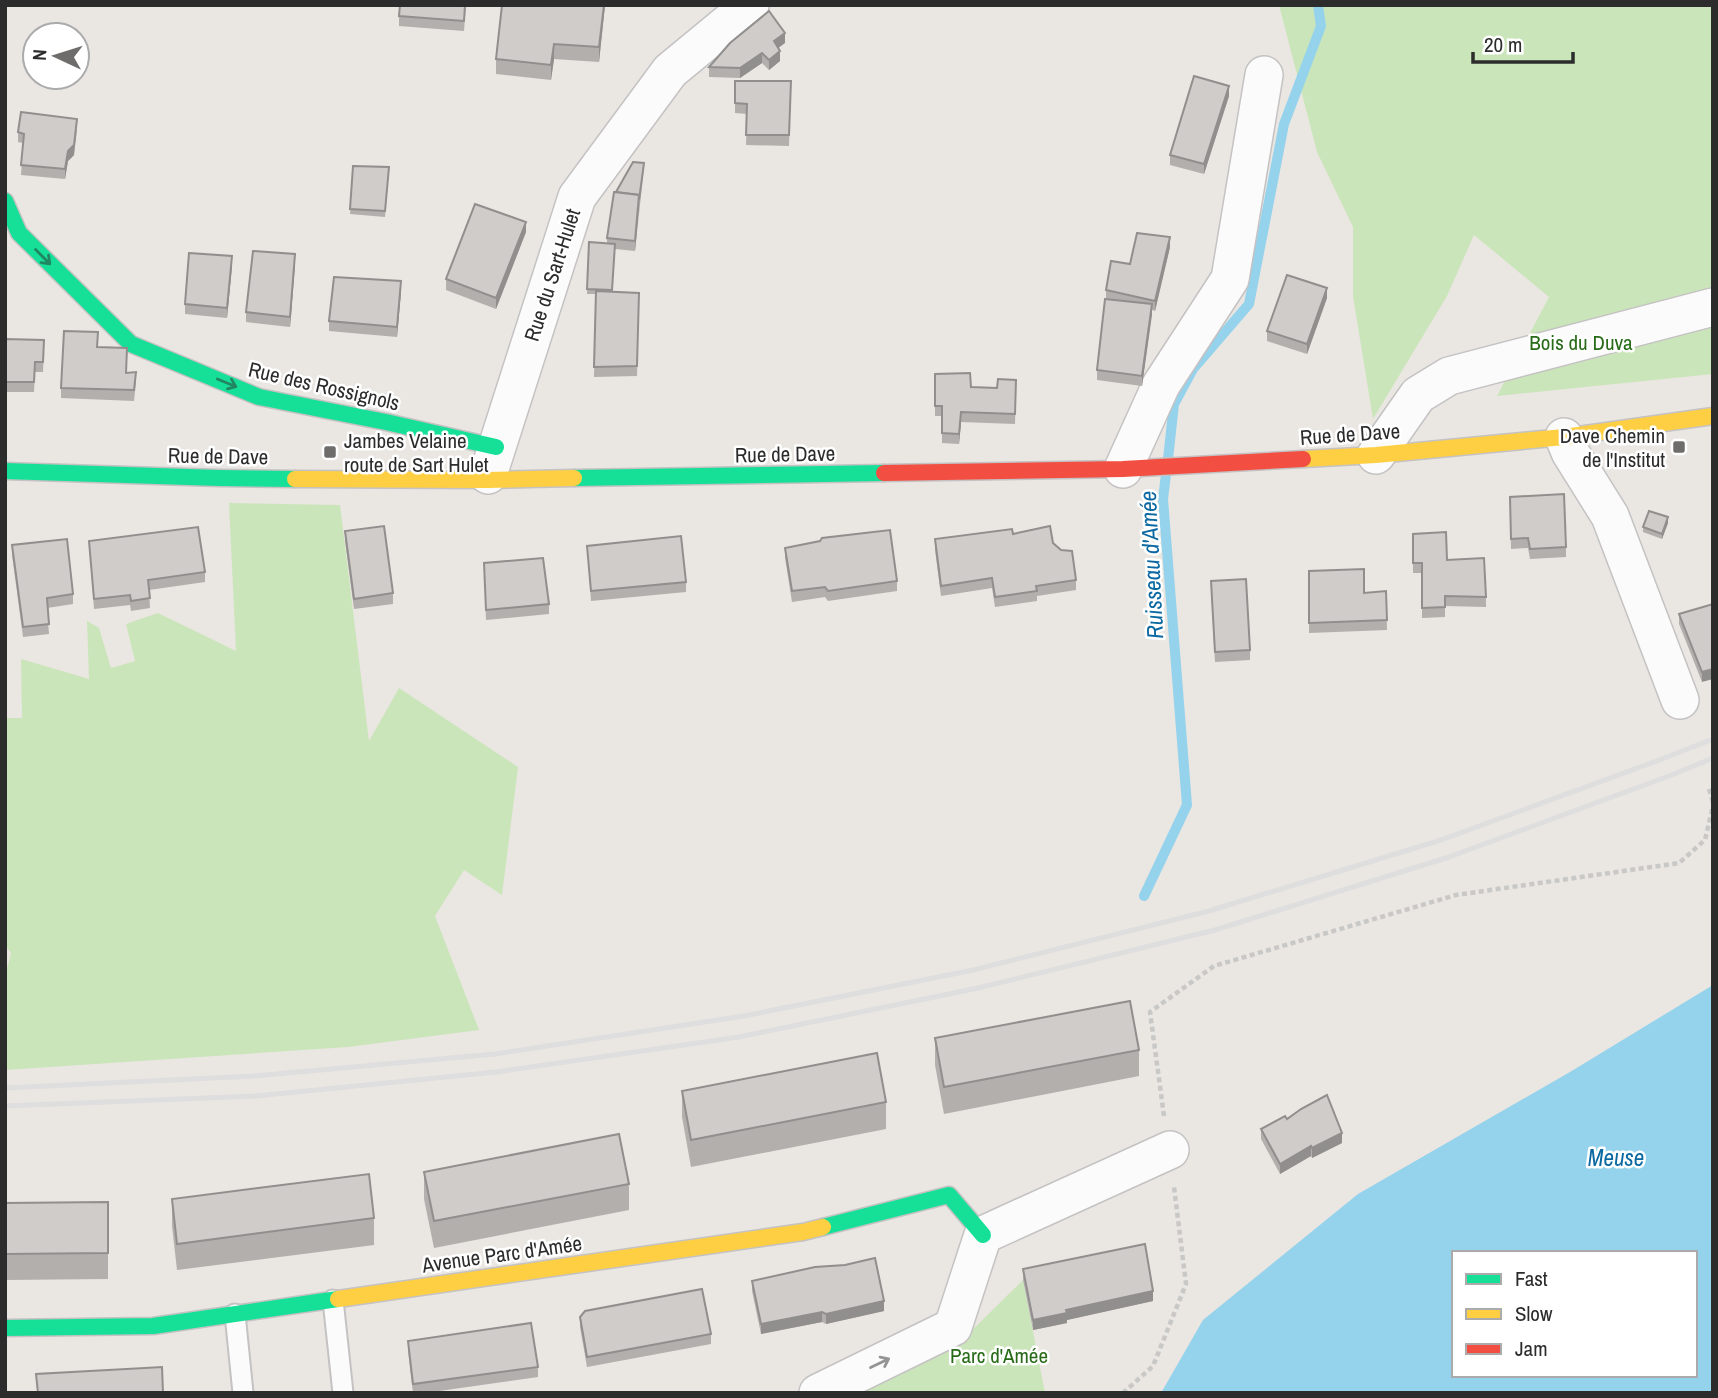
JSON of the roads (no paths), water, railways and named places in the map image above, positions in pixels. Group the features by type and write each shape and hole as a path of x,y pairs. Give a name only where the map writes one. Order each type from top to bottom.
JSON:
{"main road":[{"name":"Rue des Rossignols","path":"5,201 19,233 131,344 259,397 386,422 491,464"},
{"name":"Rue de Dave","path":"5,471 219,478 491,464 1124,469 1376,455 1563,437 1713,416"},
{"name":"Avenue Parc d'Amée","path":"5,1328 153,1326 803,1232 948,1195 983,1235"}],"street":[{"name":"Rue du Sart-Hulet","path":"491,464 577,197 670,71 738,8"},
{"path":"1124,469 1161,385 1230,279 1264,75"},
{"path":"1376,455 1418,395 1449,376 1713,307"},
{"path":"1563,437 1610,516 1680,700"},
{"path":"818,1393 953,1327 983,1235 1170,1150"}],"lane":[{"path":"333,1300 343,1393"},
{"path":"235,1314 243,1393"}],"water":[{"name":"Meuse","path":"1713,985 1713,1393 1161,1393 1203,1320 1358,1194 1570,1072"}],"waterway":[{"name":"Ruisseau d'Amée","path":"1168,459 1174,404 1193,369 1249,304 1284,124 1321,26 1318,5"},
{"name":"Ruisseau d'Amée","path":"1144,896 1187,805 1163,499 1166,474"}],"railway":[{"path":"5,1088 254,1076 495,1054 744,1016 973,970 1209,911 1441,840 1713,739"},
{"path":"5,1106 256,1096 496,1072 739,1037 978,988 1215,930 1449,857 1713,758"}],"place":[{"name":"Dave Chemin de l'Institut","path":"1679,447"},
{"name":"Jambes Velaine route de Sart Hulet","path":"330,452"}],"park label":[{"name":"Bois du Duva","path":"1581,342"},
{"name":"Parc d'Amée","path":"999,1355"}]}
